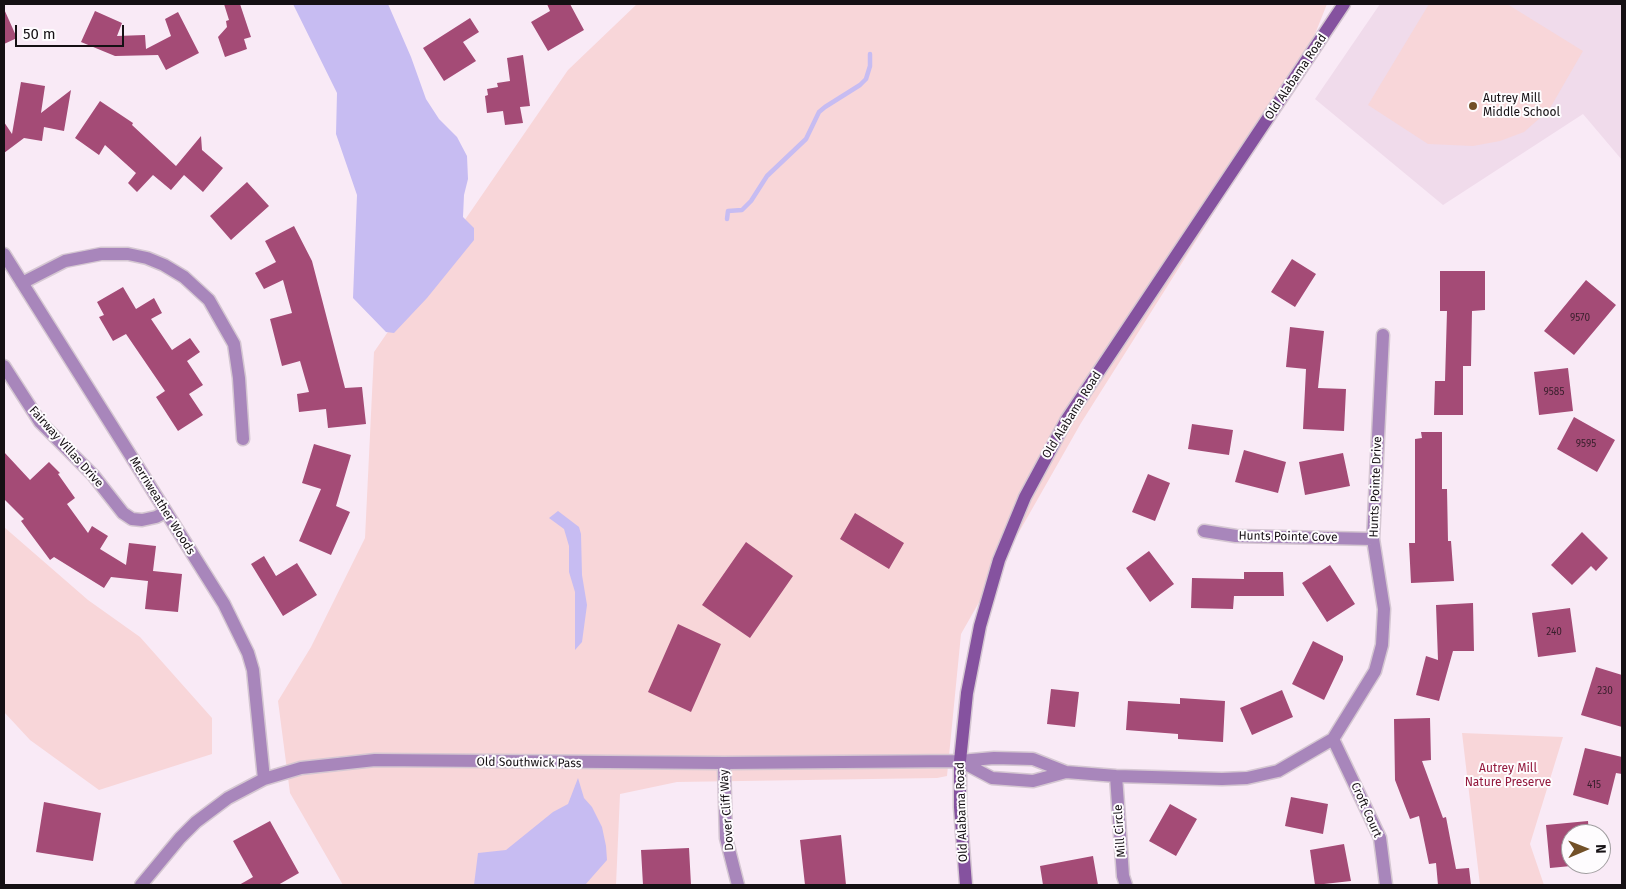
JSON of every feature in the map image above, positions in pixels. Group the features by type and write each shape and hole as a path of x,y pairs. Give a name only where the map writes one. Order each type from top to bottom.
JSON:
{"main road":[{"name":"Old Alabama Road","path":"966,885 960,807 960,761 967,693 980,626 1000,560 1025,497 1067,419 1344,4"}],"street":[{"name":"Merriweather Woods","path":"4,254 224,604 248,653 256,695 264,779"},
{"path":"22,282 65,261 100,254 128,254 147,258 164,265 184,277 209,300 223,321 234,344 239,378 243,439"},
{"name":"Hunts Pointe Drive","path":"960,761 994,758 1033,760 1066,772 1116,776 1247,778 1278,771 1333,739 1375,671 1382,646 1384,609 1373,538 1383,335"},
{"name":"Fairway Villas Drive","path":"4,366 40,422 93,475 123,513 132,519 142,520 156,517 166,512"},
{"name":"Hunts Pointe Cove","path":"1204,531 1236,536 1373,538"},
{"name":"Croft Court","path":"1333,739 1380,838 1386,885"},
{"name":"Old Southwick Pass","path":"141,885 180,838 196,822 228,798 264,779 301,768 375,760 724,763 960,761"},
{"name":"Hunts Pointe Drive","path":"960,761 992,778 1033,781 1066,772"},
{"name":"Dover Cliff Way","path":"724,763 726,838 738,885"},
{"name":"Mill Circle","path":"1116,776 1126,885"}],"shaded area":[{"path":"293,4 388,4 411,57 426,99 439,119 457,137 467,156 468,179 464,195 463,217 474,228 474,240 427,298 394,333 386,332 353,298 357,195 336,134 337,93"},
{"name":"Autrey Mill Middle School","path":"1380,4 1622,4 1622,160 1583,114 1443,205 1315,99"},
{"path":"558,511 579,527 581,534 582,575 587,605 582,642 575,650 575,592 569,572 569,546 564,529 549,518"},
{"path":"578,778 584,798 592,807 602,827 607,860 585,885 474,885 478,853 506,850 553,812 568,804"}],"green space":[{"path":"637,4 1327,4 1295,84 1081,423 961,634 947,776 937,778 677,782 620,794 616,885 343,885 290,793 278,701 311,647 365,538 374,352 568,70"},
{"path":"1429,4 1507,4 1583,51 1549,110 1524,132 1500,141 1473,146 1428,144 1368,105"},
{"path":"4,527 88,600 140,637 212,718 212,754 99,790 30,740 4,712"},
{"name":"Autrey Mill Nature Preserve","path":"1462,733 1563,737 1530,844 1544,885 1480,885"}],"building":[{"path":"224,4 240,4 251,37 244,39 247,49 225,57 218,37 227,27 226,21 229,20"},
{"path":"547,4 570,4 584,30 548,51 531,22 550,11"},
{"path":"4,9 17,38 4,44"},
{"path":"95,11 122,23 117,36 145,35 146,49 171,36 165,19 178,12 199,53 166,70 158,55 115,56 81,42"},
{"path":"470,18 479,32 463,42 476,61 444,81 423,48"},
{"path":"523,55 530,106 520,107 523,123 505,125 503,111 487,113 485,96 488,95 487,89 498,87 497,83 510,81 507,58"},
{"path":"21,82 45,86 41,113 71,90 64,131 44,127 42,141 24,138 4,153 4,122 12,134"},
{"path":"100,101 133,123 132,125 176,166 201,136 202,150 223,168 203,192 184,175 171,190 153,175 137,192 128,183 136,173 105,145 99,155 75,138"},
{"path":"247,182 269,206 231,240 210,216"},
{"path":"294,226 312,261 345,388 362,387 366,424 328,428 326,409 299,412 297,394 309,392 300,361 282,366 270,319 292,313 283,280 264,289 255,273 276,262 265,241"},
{"path":"1292,259 1316,274 1295,307 1271,292"},
{"path":"1440,271 1485,271 1485,310 1472,311 1471,366 1463,366 1463,415 1434,415 1435,381 1445,381 1447,311 1440,311"},
{"path":"1586,280 1616,305 1574,355 1544,331"},
{"path":"123,287 136,309 154,298 162,313 151,319 172,350 190,338 200,352 187,361 203,385 189,394 203,415 178,431 156,397 165,391 126,334 113,341 99,317 104,315 97,302"},
{"path":"1290,327 1324,331 1318,388 1346,389 1344,431 1303,429 1306,369 1286,367"},
{"path":"1568,368 1573,411 1539,415 1534,372"},
{"path":"1574,417 1615,440 1597,472 1557,449"},
{"path":"1192,424 1233,430 1229,455 1188,449"},
{"path":"1421,432 1442,432 1442,489 1447,489 1448,541 1451,541 1454,581 1411,583 1409,543 1415,543 1415,439 1422,438"},
{"path":"314,444 351,455 336,506 350,512 331,555 299,541 321,489 302,483"},
{"path":"1244,450 1286,462 1278,493 1235,482"},
{"path":"4,452 30,480 49,462 60,473 58,474 75,498 67,504 88,533 92,526 108,536 100,549 126,565 129,543 156,546 153,571 182,574 178,612 145,609 148,581 111,577 104,588 54,557 50,560 21,521 24,519 4,499"},
{"path":"1343,453 1350,486 1305,495 1299,462"},
{"path":"1148,474 1170,483 1155,521 1132,512"},
{"path":"855,513 904,543 889,569 840,539"},
{"path":"1582,532 1608,558 1596,571 1591,566 1572,585 1551,565"},
{"path":"746,542 793,576 750,638 702,605"},
{"path":"1149,551 1174,584 1150,602 1126,568"},
{"path":"264,556 276,576 297,563 317,595 283,616 251,564"},
{"path":"1330,565 1355,604 1327,622 1302,583"},
{"path":"1244,572 1283,572 1284,596 1234,596 1233,609 1191,608 1192,578 1244,579"},
{"path":"1473,603 1474,651 1453,651 1439,701 1416,695 1426,656 1438,660 1436,605"},
{"path":"1570,608 1576,652 1538,657 1532,613"},
{"path":"678,624 721,644 691,712 648,692"},
{"path":"1313,641 1343,656 1343,660 1324,700 1292,684"},
{"path":"1596,667 1622,675 1622,727 1581,715"},
{"path":"1051,689 1079,692 1075,727 1047,724"},
{"path":"1282,690 1293,717 1252,735 1240,708"},
{"path":"1180,698 1225,701 1223,742 1178,739 1178,734 1126,730 1128,701 1180,704"},
{"path":"1430,718 1431,760 1422,761 1443,818 1446,817 1456,869 1469,868 1471,885 1438,885 1436,863 1429,864 1419,816 1410,819 1395,780 1394,719"},
{"path":"1585,748 1622,757 1622,774 1616,773 1608,805 1573,795"},
{"path":"1291,797 1328,804 1323,834 1285,826"},
{"path":"44,802 101,813 93,861 36,852"},
{"path":"1170,804 1197,819 1176,856 1149,841"},
{"path":"270,821 299,873 278,885 239,885 253,877 233,841"},
{"path":"1588,821 1588,824 1561,824 1561,867 1550,868 1546,825"},
{"path":"841,835 846,885 805,885 800,840"},
{"path":"1344,844 1351,881 1315,885 1310,850"},
{"path":"689,848 691,885 643,885 641,850"},
{"path":"1093,856 1098,885 1043,885 1040,866"}],"waterway":[{"path":"727,219 728,211 742,210 751,201 767,176 806,139 819,112 866,79 870,66 870,54"}],"place":[{"name":"Autrey Mill Middle School","path":"1473,106"}]}
